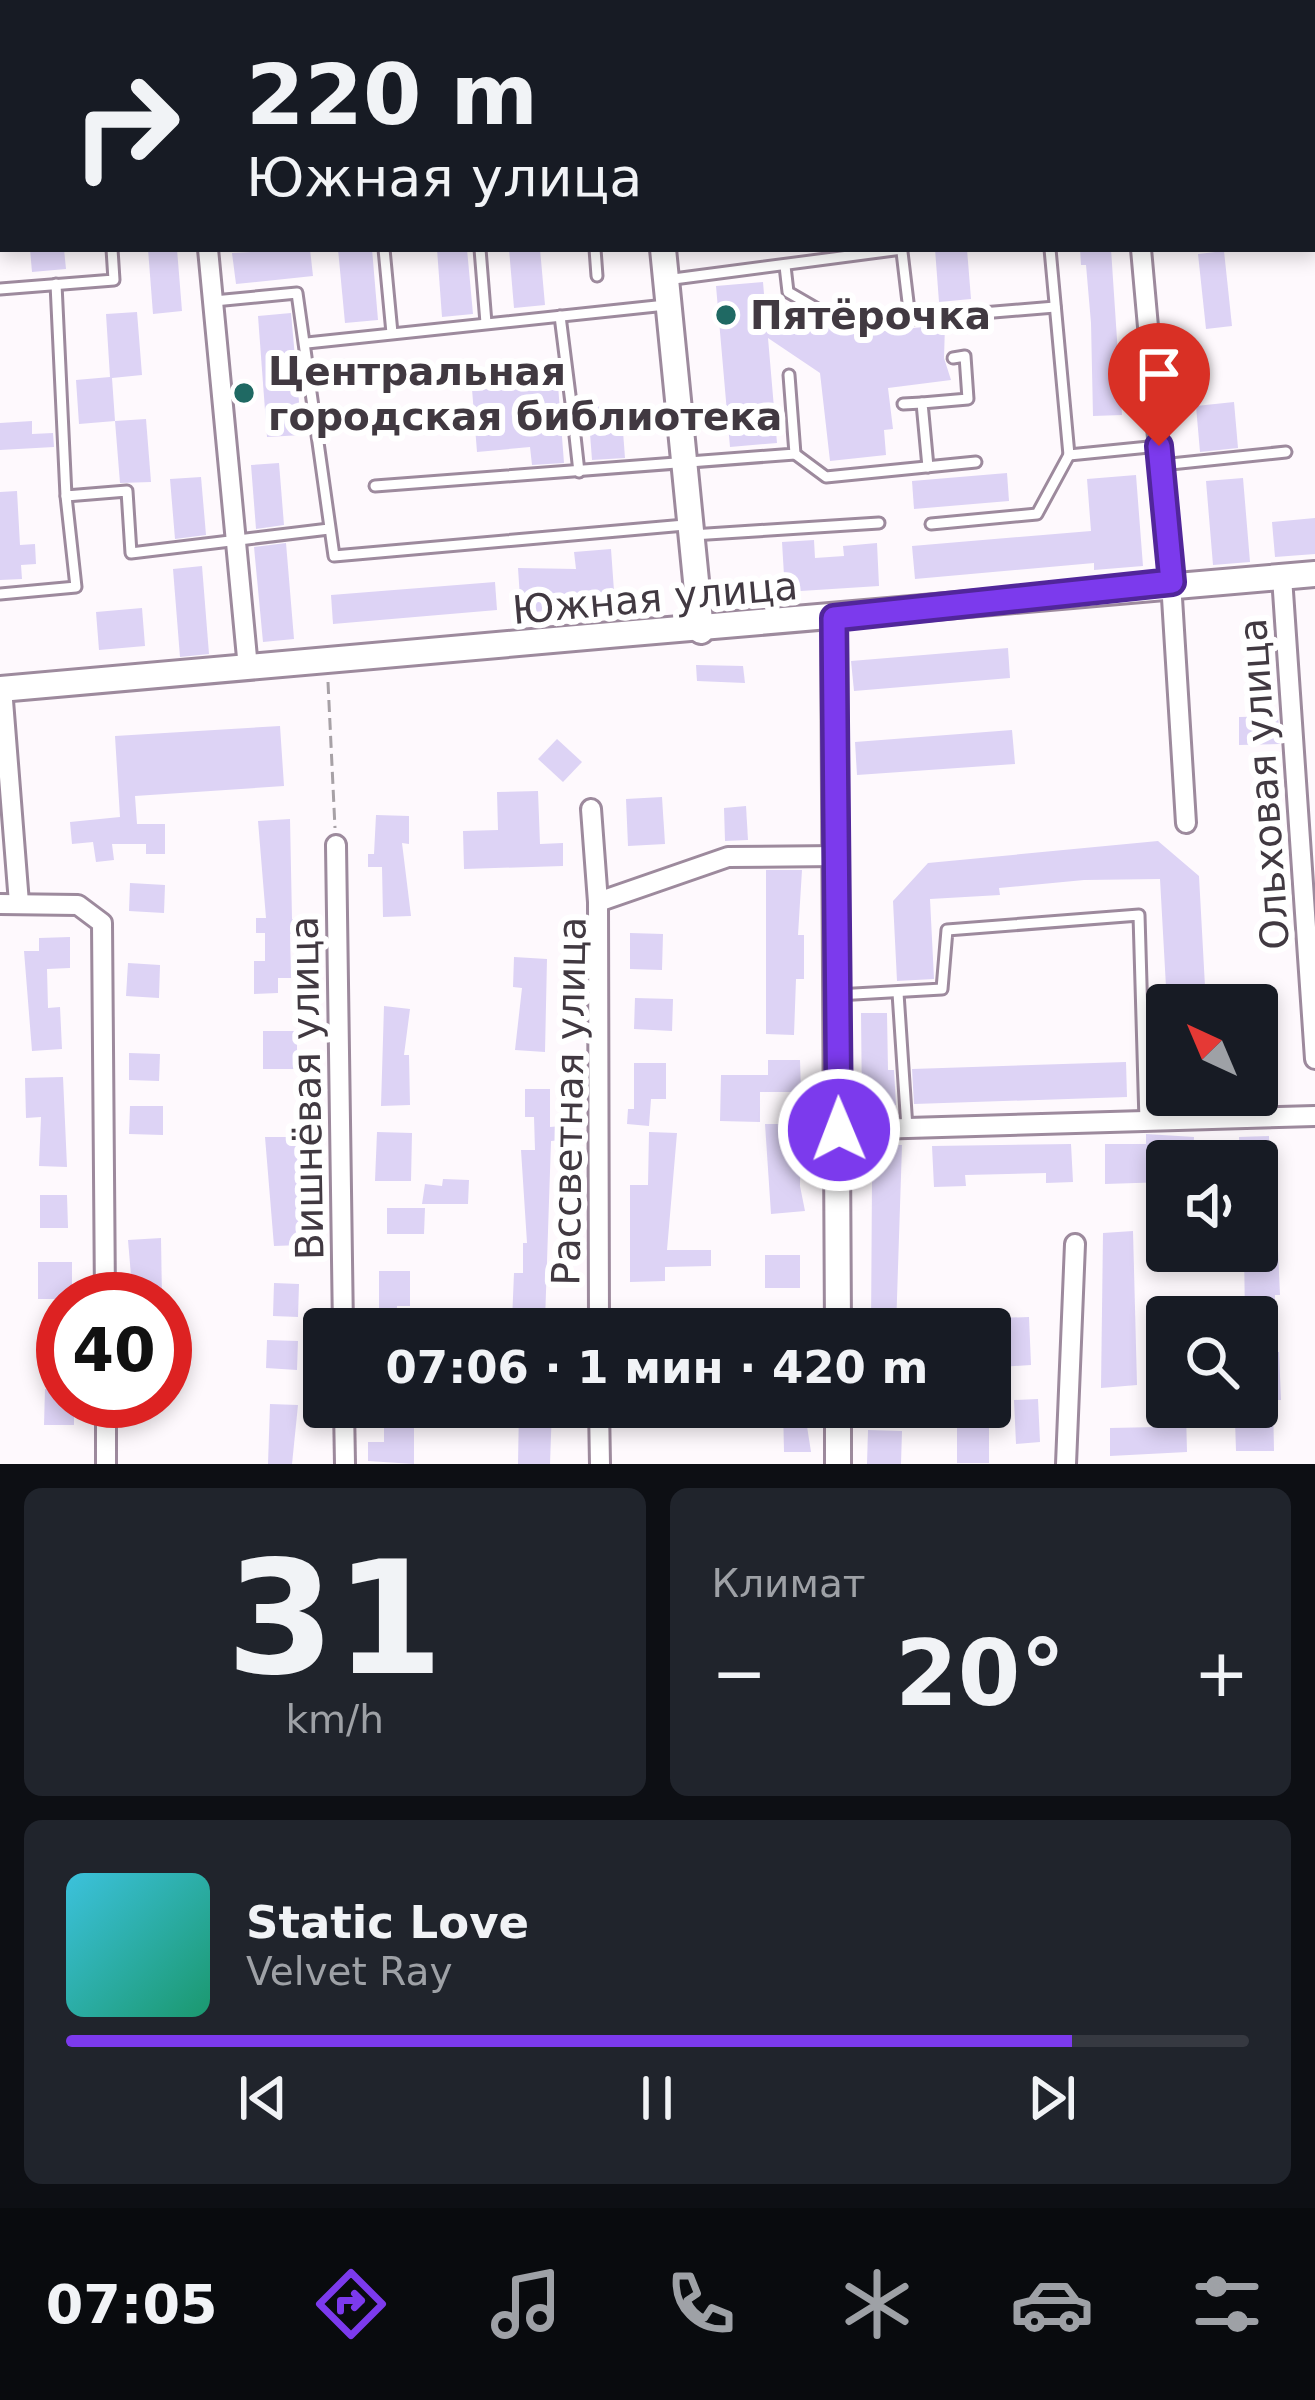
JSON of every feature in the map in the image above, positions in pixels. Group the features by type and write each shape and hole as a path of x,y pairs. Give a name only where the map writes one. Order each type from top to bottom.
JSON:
{"street":[{"path":"208,252 248,668"},
{"path":"663,252 701,631"},
{"path":"1141,252 1172,582 1186,823"},
{"name":"Южная улица","path":"1,688 701,631 1172,582 1315,574"},
{"name":"Ольховая улица","path":"1282,577 1308,798 1315,1059"},
{"path":"834,618 838,1308"},
{"path":"1,688 10,904 78,905 102,923 105,1272"},
{"path":"591,808 598,902"},
{"name":"Вишнёвая улица","path":"336,845 343,1308"},
{"name":"Рассветная улица","path":"599,1308 598,902 728,856 838,856"},
{"path":"839,1130 1315,1116"},
{"path":"1066,1464 1075,1244"},
{"path":"106,1428 106,1464"},
{"path":"344,1428 345,1464"},
{"path":"599,1428 599,1464"},
{"path":"838,1428 838,1464"}],"lane":[{"path":"0,289 114,280 112,252"},
{"path":"384,252 392,333"},
{"path":"480,252 486,323"},
{"path":"596,252 597,276"},
{"path":"307,343 560,316 784,266 894,252"},
{"path":"902,252 910,319"},
{"path":"931,524 1036,514 1069,455 1050,252"},
{"path":"784,266 788,292 845,325 1055,308"},
{"path":"0,594 76,587 66,496 56,284"},
{"path":"213,301 297,293 334,556 691,530 879,523"},
{"path":"560,316 579,472"},
{"path":"903,404 968,399 965,356 952,358"},
{"path":"789,375 795,454"},
{"path":"922,403 928,467"},
{"path":"1069,455 1286,452"},
{"path":"375,486 795,454 826,477 976,462"},
{"path":"66,496 127,491 131,553 329,529"},
{"path":"837,995 942,989 947,931 1138,915 1145,1121"},
{"path":"898,993 907,1128"}],"path":[{"path":"327,662 336,845"}],"building":[{"path":"30,252 64,252 66,269 32,272"},
{"path":"148,252 177,252 182,311 153,314"},
{"path":"310,252 313,276 236,284 232,253"},
{"path":"338,252 372,252 378,320 345,323"},
{"path":"437,252 467,252 473,314 442,317"},
{"path":"509,252 540,252 545,305 514,308"},
{"path":"935,252 967,252 971,299 939,302"},
{"path":"1080,252 1111,252 1122,415 1093,416 1091,323 1086,265 1081,265"},
{"path":"1224,252 1232,326 1206,329 1198,254"},
{"path":"763,282 764,294 841,335 945,325 944,358 951,380 888,388 893,429 884,430 886,455 830,461 820,373 768,338 777,443 730,447 716,286"},
{"path":"137,312 142,375 112,378 115,421 79,424 76,380 110,377 106,314"},
{"path":"291,313 302,435 267,437 258,316"},
{"path":"557,372 564,463 532,465 530,447 477,452 472,389 525,384 524,375"},
{"path":"1234,402 1238,448 1200,452 1196,406"},
{"path":"621,405 625,458 592,460 588,407"},
{"path":"146,419 151,482 120,483 115,421"},
{"path":"32,421 32,434 53,433 54,447 0,450 0,423"},
{"path":"279,463 284,525 256,529 251,465"},
{"path":"1007,473 1009,501 914,509 912,481"},
{"path":"1136,475 1143,566 1094,570 1094,563 915,579 912,546 1091,531 1087,479"},
{"path":"201,477 206,535 175,539 170,479"},
{"path":"1243,478 1250,562 1213,565 1206,481"},
{"path":"17,491 20,545 35,544 36,564 21,565 22,579 0,580 0,492"},
{"path":"1315,518 1315,554 1275,557 1272,522"},
{"path":"814,540 815,558 844,556 843,546 877,543 879,586 785,592 782,542"},
{"path":"286,543 294,639 263,642 254,547"},
{"path":"611,549 615,605 521,613 518,568 576,569 574,552"},
{"path":"202,566 209,654 180,657 173,569"},
{"path":"495,582 497,610 333,624 331,595"},
{"path":"142,608 145,646 99,650 96,612"},
{"path":"1008,648 1010,678 854,691 851,661"},
{"path":"696,665 743,666 745,683 697,681"},
{"path":"1278,716 1280,744 1239,745 1239,717"},
{"path":"280,726 284,786 135,796 137,824 165,824 165,854 146,854 146,844 112,844 114,860 96,862 93,842 72,844 70,822 120,817 115,736"},
{"path":"1012,730 1015,764 857,775 855,742"},
{"path":"557,739 582,762 563,782 538,759"},
{"path":"538,791 540,844 563,843 563,866 464,869 463,831 498,830 497,792"},
{"path":"662,797 665,844 628,846 626,799"},
{"path":"746,806 748,840 725,841 724,808"},
{"path":"376,815 409,816 409,844 402,843 411,916 383,917 382,867 368,867 368,854 374,854"},
{"path":"290,819 292,919 302,920 301,935 290,934 291,978 278,978 278,993 254,994 254,961 265,961 265,933 256,933 256,918 266,918 258,821"},
{"path":"1158,841 1199,876 1205,984 1166,984 1160,879 1084,880 999,888 1000,895 930,899 934,979 897,981 893,901 928,863"},
{"path":"766,870 802,870 798,935 804,935 804,979 796,979 794,1035 766,1034"},
{"path":"130,883 165,885 164,913 129,911"},
{"path":"630,933 663,934 662,970 630,969"},
{"path":"70,937 70,968 47,969 48,1008 60,1007 62,1049 32,1051 24,951 39,951 39,938"},
{"path":"514,957 547,959 545,1052 515,1050 522,988 513,987"},
{"path":"128,963 160,965 159,998 126,996"},
{"path":"635,998 673,999 672,1031 634,1029"},
{"path":"384,1006 410,1009 404,1055 409,1055 410,1105 381,1106"},
{"path":"861,1013 887,1013 888,1070 894,1070 896,1105 888,1109 862,1110"},
{"path":"263,1031 297,1031 297,1069 263,1069"},
{"path":"129,1053 160,1054 159,1081 129,1080"},
{"path":"768,1060 800,1060 801,1092 760,1092 760,1122 720,1121 721,1075 768,1075"},
{"path":"1126,1062 1127,1097 914,1104 912,1069"},
{"path":"634,1063 666,1063 666,1099 651,1099 649,1126 627,1124 628,1109 634,1109"},
{"path":"63,1077 67,1167 39,1166 41,1117 26,1118 25,1078"},
{"path":"525,1089 550,1089 550,1127 562,1126 562,1140 551,1141 545,1308 513,1308 514,1273 523,1273 523,1243 527,1243 521,1150 535,1150 534,1117 525,1117"},
{"path":"130,1106 163,1106 163,1135 129,1134"},
{"path":"765,1124 801,1124 800,1186 805,1211 771,1214"},
{"path":"377,1132 412,1133 411,1181 375,1181"},
{"path":"649,1132 677,1133 667,1250 711,1250 711,1266 665,1267 665,1281 630,1282 630,1185 648,1185"},
{"path":"1146,1134 1194,1137 1194,1140 1146,1140"},
{"path":"1269,1136 1269,1140 1239,1140"},
{"path":"265,1137 296,1137 302,1245 274,1246"},
{"path":"1071,1144 1073,1182 1046,1183 1046,1173 965,1175 966,1186 934,1187 932,1146"},
{"path":"1105,1144 1146,1144 1146,1183 1105,1184"},
{"path":"856,1145 902,1145 897,1308 871,1308 872,1180 855,1180"},
{"path":"443,1179 469,1180 468,1204 422,1204 425,1184 442,1186"},
{"path":"40,1195 67,1195 68,1228 40,1228"},
{"path":"387,1208 425,1208 424,1234 387,1234"},
{"path":"1133,1231 1137,1385 1101,1388 1103,1233"},
{"path":"161,1238 162,1272 131,1272 128,1240"},
{"path":"1278,1250 1280,1295 1245,1296 1244,1272 1278,1272"},
{"path":"765,1255 800,1255 800,1288 765,1288"},
{"path":"38,1262 72,1262 72,1272 38,1272"},
{"path":"379,1271 410,1271 410,1306 379,1308"},
{"path":"274,1283 299,1284 298,1317 273,1316"},
{"path":"1029,1317 1031,1365 1011,1366 1011,1318"},
{"path":"267,1340 298,1341 297,1370 266,1368"},
{"path":"1278,1352 1279,1352 1278,1400"},
{"path":"1038,1399 1040,1442 1016,1444 1014,1400"},
{"path":"270,1404 298,1405 292,1464 268,1464"},
{"path":"384,1428 414,1428 414,1464 368,1461 368,1442 384,1442"},
{"path":"519,1428 551,1428 550,1464 518,1464"},
{"path":"783,1428 807,1428 811,1452 784,1452"},
{"path":"957,1428 989,1428 989,1463 957,1463"},
{"path":"1110,1428 1186,1428 1187,1452 1110,1456"},
{"path":"1235,1428 1274,1428 1274,1451 1236,1451"},
{"path":"868,1430 902,1431 901,1464 867,1464"}],"place":[{"name":"Пятёрочка","path":"726,315"},
{"name":"Центральная городская библиотека","path":"244,393"}],"route":[{"path":"839,1130 834,618 1172,582 1159,446"}]}
